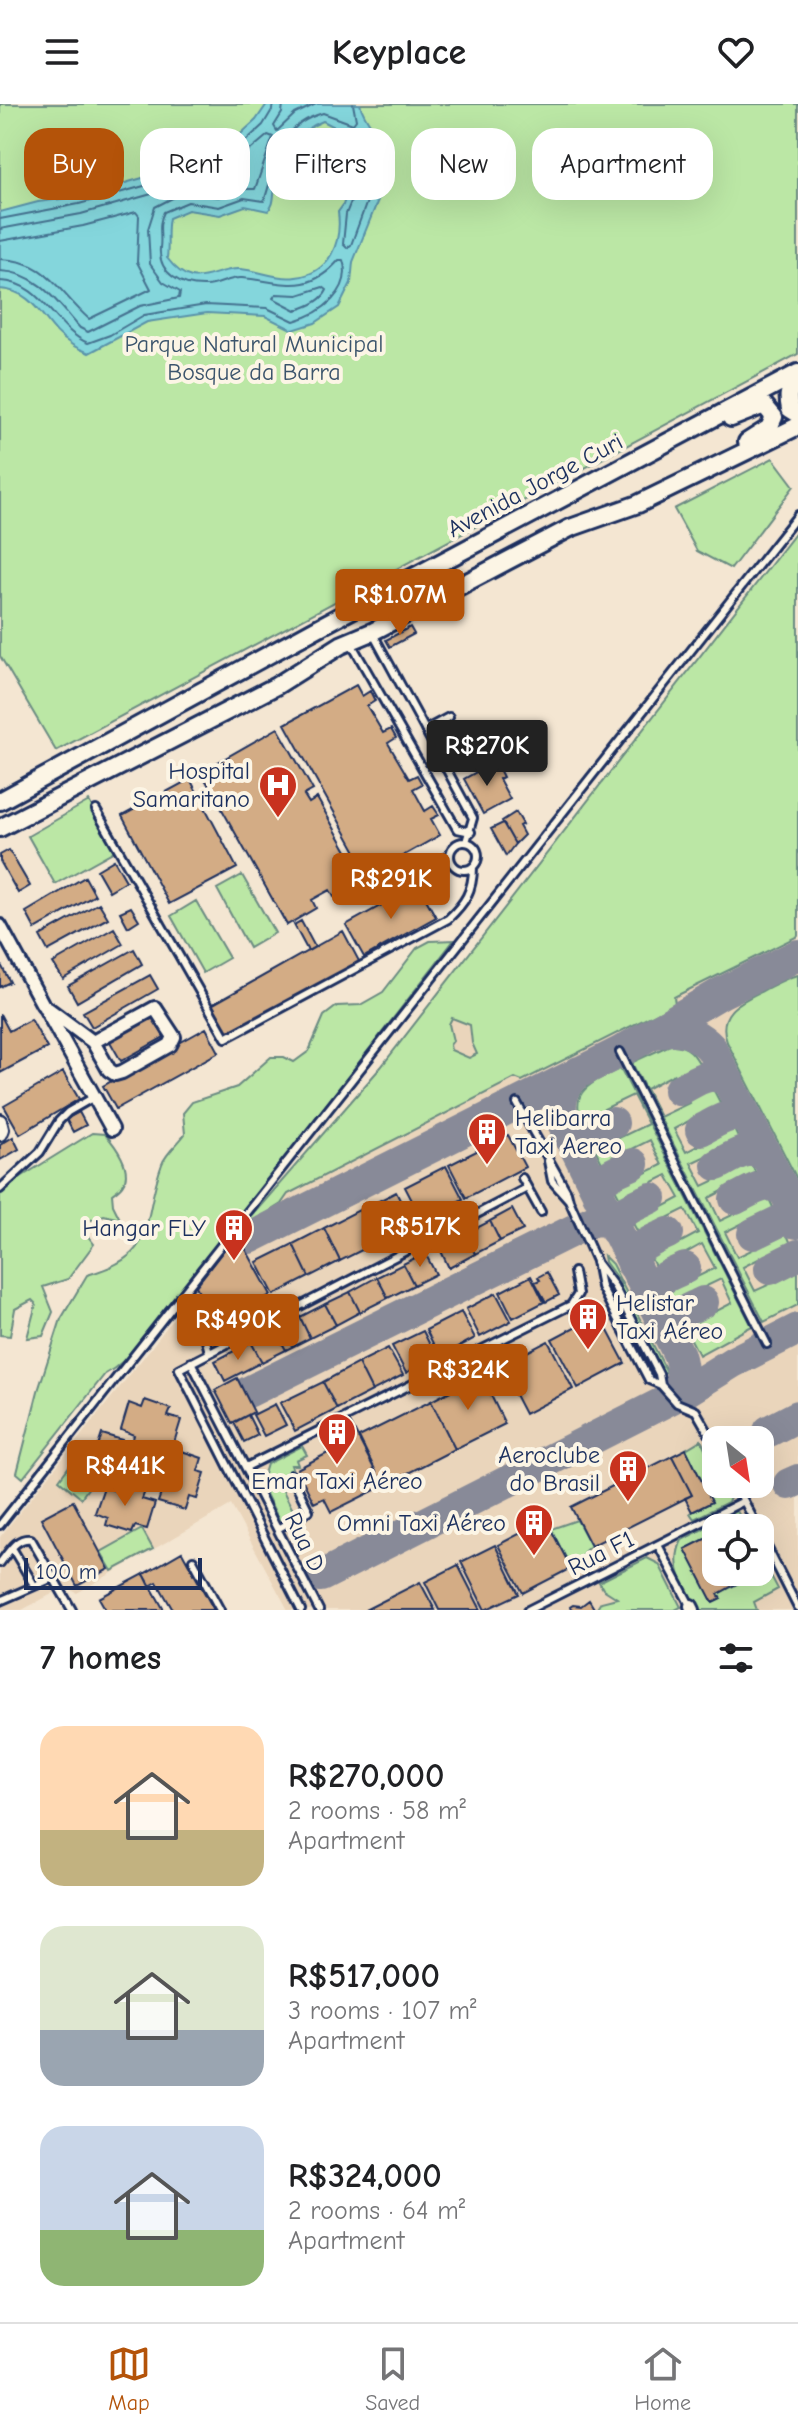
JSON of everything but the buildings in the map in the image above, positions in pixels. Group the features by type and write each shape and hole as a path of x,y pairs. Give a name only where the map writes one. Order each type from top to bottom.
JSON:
{"street":[{"name":"Avenida Jorge Curi","path":"0,801 798,373"},
{"path":"798,384 792,387 788,396 790,409 798,414"},
{"path":"663,444 764,405 769,410 774,417 769,428 692,477"},
{"path":"0,828 276,686 346,644 570,528 638,504 798,426"},
{"path":"325,624 346,644"},
{"path":"0,926 112,1129"},
{"path":"43,1005 93,1042 109,1070 115,1074 170,1045 174,1037 155,1008 93,1042"},
{"path":"0,1121 0,1134"}],"lane":[{"path":"0,1525 798,515"},
{"path":"372,632 473,818 466,842"},
{"path":"346,644 457,829 471,832"},
{"path":"425,730 449,717"},
{"path":"436,752 461,739"},
{"path":"96,810 226,1038 448,919 464,904 473,885 477,850 466,842 457,844 450,855 375,898"},
{"path":"450,855 453,864 460,869 473,867"},
{"path":"620,1052 767,1344"},
{"path":"0,1189 40,1152 68,1112 94,1097"},
{"path":"517,1103 548,1161 553,1164 596,1261 614,1286 659,1374 661,1385"},
{"path":"522,1178 541,1212"},
{"path":"301,1610 179,1369 527,1188"},
{"path":"596,1261 601,1287 649,1380 661,1385 677,1403 696,1411 705,1426"},
{"path":"246,1467 571,1305 578,1294 574,1272"},
{"path":"197,1308 209,1352"},
{"name":"Rua D","path":"191,1362 319,1610"},
{"path":"279,1528 309,1511 291,1475"},
{"path":"742,1498 751,1514"},
{"name":"Rua F1","path":"528,1610 744,1501"},
{"path":"0,1563 22,1539 31,1539 72,1610"},
{"path":"658,1545 691,1609"},
{"path":"12,1548 34,1585"},
{"path":"193,1560 220,1610"},
{"path":"774,1560 798,1608"},
{"path":"0,1601 55,1577"}],"shaded area":[{"path":"798,789 798,1610 757,1610 745,1586 774,1586 774,1514 702,1514 702,1586 733,1586 681,1607 678,1602 643,1610 288,1610 231,1505 77,1593 65,1587 22,1610 0,1610 0,1537 151,1348 237,1233 381,1067 452,973"}],"green space":[{"name":"Parque Natural Municipal Bosque da Barra","path":"0,104 798,104 798,354 56,751 0,656"},
{"path":"773,458 794,486 731,569 697,551 674,509"},
{"path":"798,530 798,936 674,997 675,1004 522,1081 515,1078 288,1194 281,1204 262,1216 248,1232 237,1233 381,1067","holes":["452,1018 470,1025 477,1054 469,1058 451,1050 453,1041 449,1024"]},
{"path":"89,801 116,850 55,884 28,836"},
{"path":"242,875 275,933 249,948 217,889"},
{"path":"196,901 229,958 203,973 171,916"},
{"path":"454,940 150,1331 125,1359 105,1374 23,1478 17,1473 61,1319 87,1275 110,1267 137,1247 144,1234 162,1164 185,1134 183,1113 192,1102 237,1087 271,1057 284,1057 294,1062 309,1051 324,1016 337,1006 360,1005 383,992 417,948 430,941"},
{"path":"798,975 798,1181 724,1032 727,1016 738,1004"},
{"path":"670,1045 682,1046 691,1052 703,1070 679,1082 674,1074 646,1089 660,1117 689,1103 685,1095 710,1083 725,1112 701,1124 696,1117 674,1129 686,1152 709,1140 706,1133 730,1121 742,1146 718,1158 714,1152 691,1163 703,1186 726,1175 723,1168 747,1156 760,1181 736,1193 732,1186 709,1198 720,1221 743,1210 741,1203 765,1190 777,1216 754,1227 749,1220 725,1232 737,1257 762,1245 759,1237 783,1225 794,1251 771,1262 766,1255 743,1267 755,1291 779,1280 776,1272 798,1261 798,1305 764,1322 633,1065 633,1062"},
{"path":"619,1069 622,1071 752,1326 699,1355 681,1320 704,1308 709,1315 732,1303 721,1279 696,1291 699,1298 676,1310 664,1285 687,1274 691,1280 715,1268 702,1244 679,1257 682,1263 659,1275 647,1250 670,1239 674,1246 698,1233 685,1209 661,1221 664,1229 642,1240 629,1216 652,1204 656,1211 680,1198 667,1175 643,1187 646,1194 624,1206 611,1181 634,1169 639,1176 662,1165 650,1140 626,1152 629,1159 606,1171 591,1141 614,1130 619,1138 648,1124 633,1095 604,1109 608,1117 585,1129 580,1116 579,1098 584,1091"},
{"path":"92,1133 105,1134 124,1164 126,1178 112,1194 113,1205 120,1219 104,1215 88,1221 84,1231 94,1244 68,1279 43,1287 53,1312 43,1336 27,1338 36,1304 32,1300 15,1309 10,1336 0,1335 0,1190"},
{"path":"604,1256 612,1264 667,1372 660,1370 618,1286 621,1284"},
{"path":"701,1440 702,1482 686,1449"},
{"path":"302,1446 307,1455 296,1460 298,1465 291,1465 293,1471 278,1481 294,1512 303,1510 280,1522 261,1484 267,1464"},
{"path":"70,1465 92,1483 81,1498 59,1480"},
{"path":"710,1498 730,1498 728,1502 694,1519 690,1513 712,1502"},
{"path":"577,1520 591,1546 571,1568 551,1529"},
{"path":"142,1529 153,1549 112,1571 101,1552"},
{"path":"702,1529 702,1540 686,1549 702,1572 702,1586 712,1586 718,1594 733,1586 774,1586 774,1581 778,1589 754,1602 757,1610 697,1610 678,1568 678,1550 682,1540"},
{"path":"647,1558 659,1564 681,1607 675,1610 596,1610 601,1602 617,1598 603,1589 599,1582"}],"water":[{"path":"267,104 360,104 372,128 337,128 323,121 310,128 266,128 266,200 273,200 268,211 245,206 220,215 188,210 169,218 167,258 177,269 195,277 240,269 289,278 308,274 317,270 331,255 338,235 338,212 345,200 378,200 353,262 351,283 339,307 315,323 293,330 265,316 207,313 147,322 89,353 61,337 23,296 0,289 0,212 53,200 124,200 124,183 140,179 140,200 250,200 250,128 247,128"}],"taxiway":[{"path":"250,1238 620,1052 721,993 798,955"},
{"path":"656,1033 672,1030 686,1032 711,1048 798,1218"},
{"path":"579,1072 563,1094 562,1121 679,1355 681,1378 671,1398"},
{"path":"679,1090 710,1076 729,1082"},
{"path":"701,1130 732,1116 744,1118 750,1123"},
{"path":"566,1132 584,1137 613,1123"},
{"path":"717,1165 748,1151 767,1157"},
{"path":"598,1195 605,1179 633,1164"},
{"path":"735,1199 766,1186 785,1192"},
{"path":"616,1231 622,1214 651,1198"},
{"path":"248,1392 594,1220 608,1221 616,1231"},
{"path":"753,1234 782,1220 798,1223"},
{"path":"633,1265 641,1248 668,1233"},
{"path":"770,1269 798,1255"},
{"path":"651,1299 658,1283 685,1268"},
{"path":"668,1334 675,1318 703,1302"},
{"path":"321,1576 688,1390 733,1362 798,1329"},
{"path":"774,1428 798,1416"},
{"path":"789,1484 798,1480"}],"place":[{"name":"Hospital Samaritano","path":"278,819"},
{"name":"Helibarra Taxi Aereo","path":"487,1166"},
{"name":"Hangar FLY","path":"234,1262"},
{"name":"Helistar Taxi Aéreo","path":"588,1351"},
{"name":"Emar Taxi Aéreo","path":"337,1466"},
{"name":"Aeroclube do Brasil","path":"628,1503"},
{"name":"Omni Taxi Aéreo","path":"534,1557"}]}
